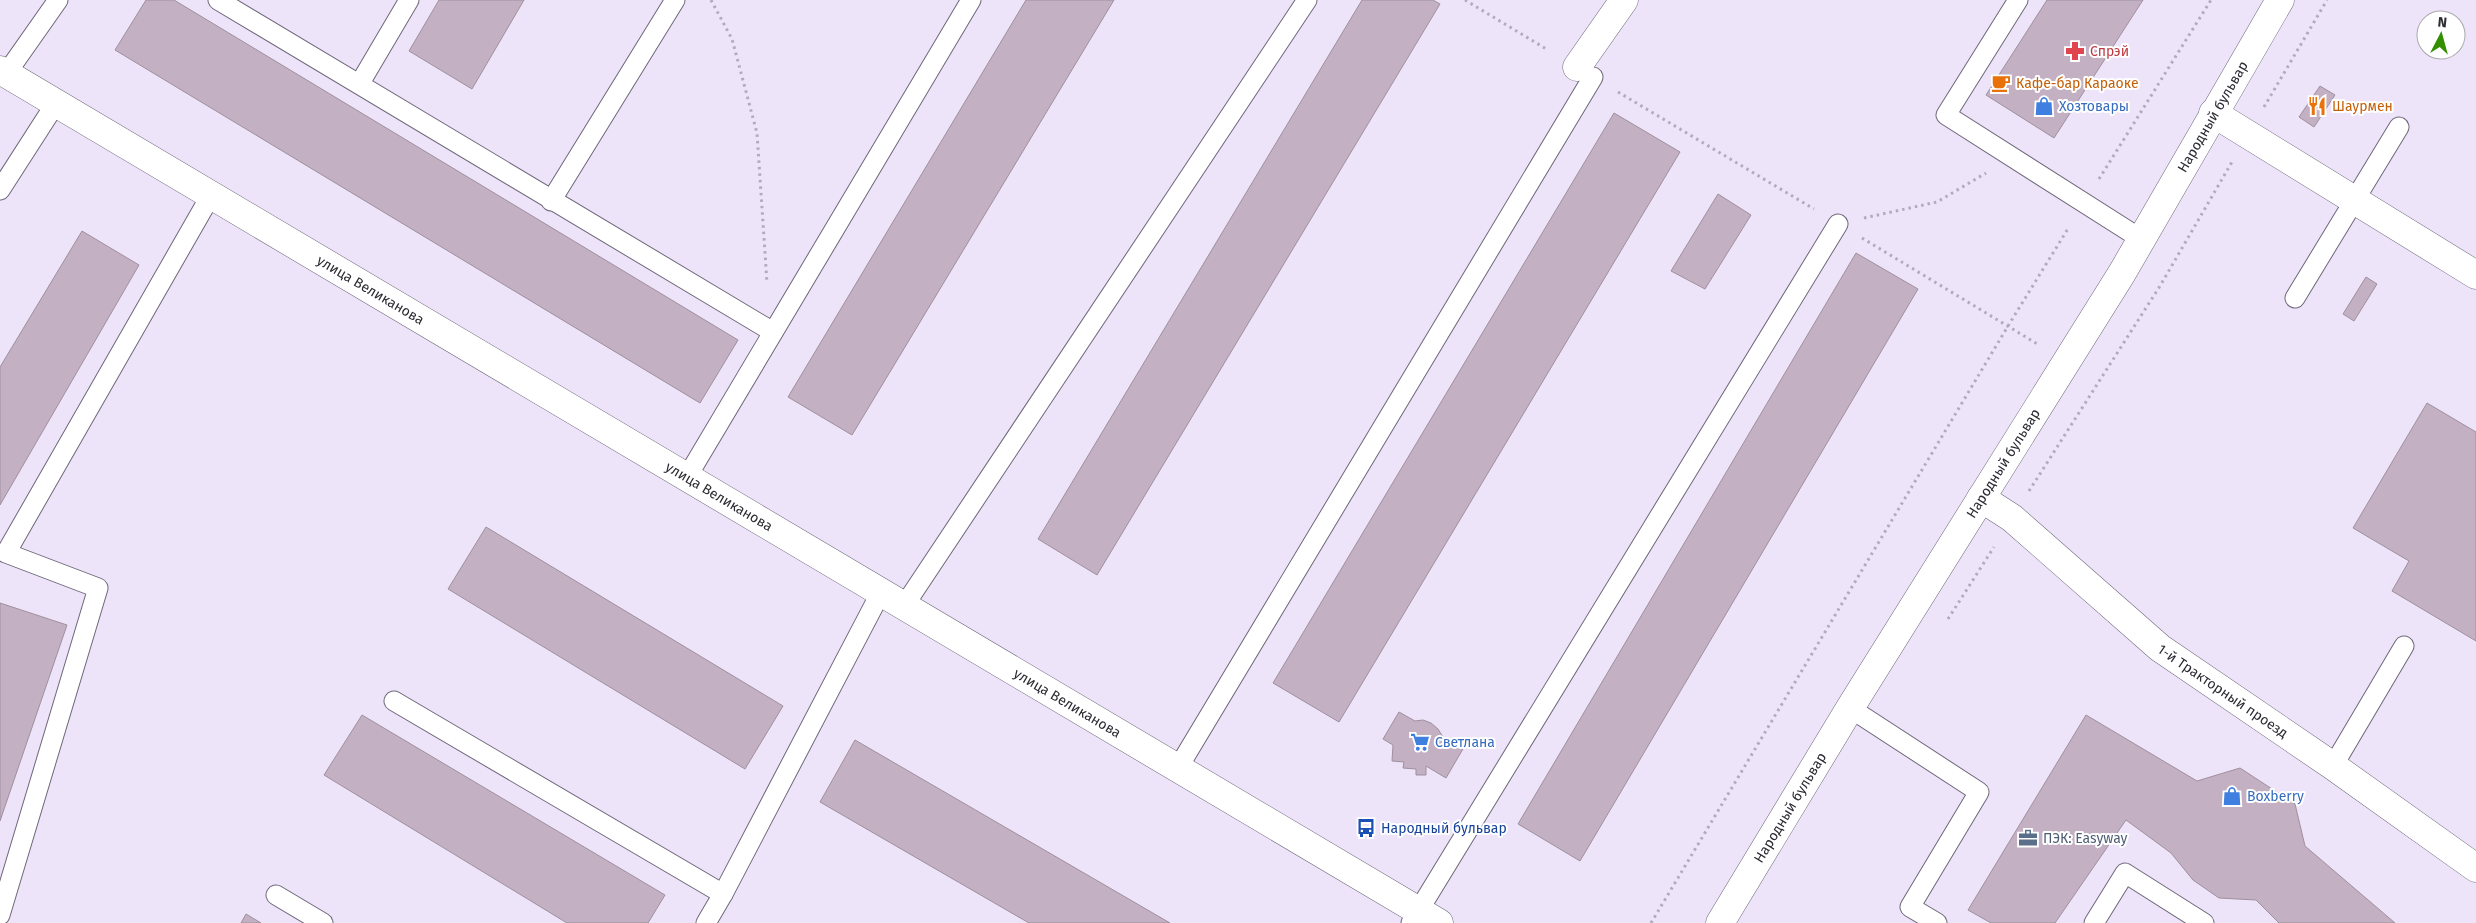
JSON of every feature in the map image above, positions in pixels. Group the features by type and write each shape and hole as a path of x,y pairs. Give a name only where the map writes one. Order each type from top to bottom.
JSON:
{"street":[{"path":"1585,72 1624,0"},
{"name":"Народный бульвар","path":"1720,923 1850,708 2141,239 2280,0"},
{"name":"улица Великанова","path":"3,72 1178,768 1423,919"},
{"path":"2213,113 2476,276"},
{"name":"1-й Тракторный проезд","path":"1981,498 2012,518 2160,648 2333,766 2476,868"}],"lane":[{"path":"3,72 58,0"},
{"path":"218,0 360,83 551,201 773,332"},
{"path":"360,83 409,0"},
{"path":"551,201 675,0"},
{"path":"687,477 971,0"},
{"path":"904,606 1307,0"},
{"path":"2018,0 1946,115 2141,239"},
{"path":"1178,768 1585,72"},
{"path":"0,190 56,103"},
{"path":"2295,298 2399,127"},
{"path":"0,915 98,588 6,553 211,195"},
{"path":"1423,919 1838,224"},
{"path":"706,923 881,592"},
{"path":"2333,766 2404,646"},
{"path":"394,701 723,894"},
{"path":"1850,708 1979,792 1910,907 1937,923"},
{"path":"2094,923 2125,873 2204,923"},
{"path":"276,895 323,923"}],"path":[{"path":"711,0 732,39 757,133 768,297 773,332"},
{"path":"1465,0 2066,361"},
{"path":"1651,923 2008,326 2211,0"},
{"path":"1942,627 2160,286 2327,0"},
{"path":"1838,224 1937,202 2012,157"}],"building":[{"path":"146,0 174,0 738,340 700,403 115,50"},
{"path":"439,0 524,0 472,89 409,51"},
{"path":"1026,0 1114,0 852,435 788,397"},
{"path":"1362,0 1433,0 1440,4 1097,575 1038,539"},
{"path":"2047,0 2143,0 2054,138 1986,95"},
{"name":"Шаурмен","path":"2320,86 2335,95 2314,127 2299,117"},
{"path":"1614,113 1680,152 1339,722 1273,683"},
{"path":"1718,194 1751,215 1705,289 1671,271"},
{"path":"82,231 139,265 0,505 0,367"},
{"path":"1856,253 1918,289 1580,861 1518,824"},
{"path":"2366,277 2377,284 2354,321 2343,314"},
{"path":"2427,403 2476,432 2476,641 2392,591 2409,561 2353,528"},
{"path":"486,527 783,706 745,769 448,589"},
{"path":"0,603 67,625 0,821"},
{"name":"Светлана","path":"1399,712 1415,721 1423,720 1431,723 1443,737 1463,749 1446,778 1426,766 1426,775 1416,775 1416,769 1403,768 1404,762 1392,761 1393,745 1383,739"},
{"path":"362,715 665,895 648,923 567,923 324,775"},
{"path":"2086,715 2197,781 2240,768 2295,804 2305,846 2395,923 2279,923 2256,900 2219,898 2193,880 2171,853 2126,820 2055,923 1991,923 1968,910"},
{"path":"855,740 1170,923 1029,923 820,802"},
{"path":"246,914 261,923 241,923"}],"place":[{"name":"Спрэй","path":"2075,51"},
{"name":"Кафе-бар Караоке","path":"2001,83"},
{"name":"Хозтовары","path":"2044,106"},
{"name":"Шаурмен","path":"2317,106"},
{"name":"Светлана","path":"1420,742"},
{"name":"Boxberry","path":"2232,796"},
{"name":"Народный бульвар","path":"1366,828"},
{"name":"ПЭК: Easyway","path":"2028,838"}]}
